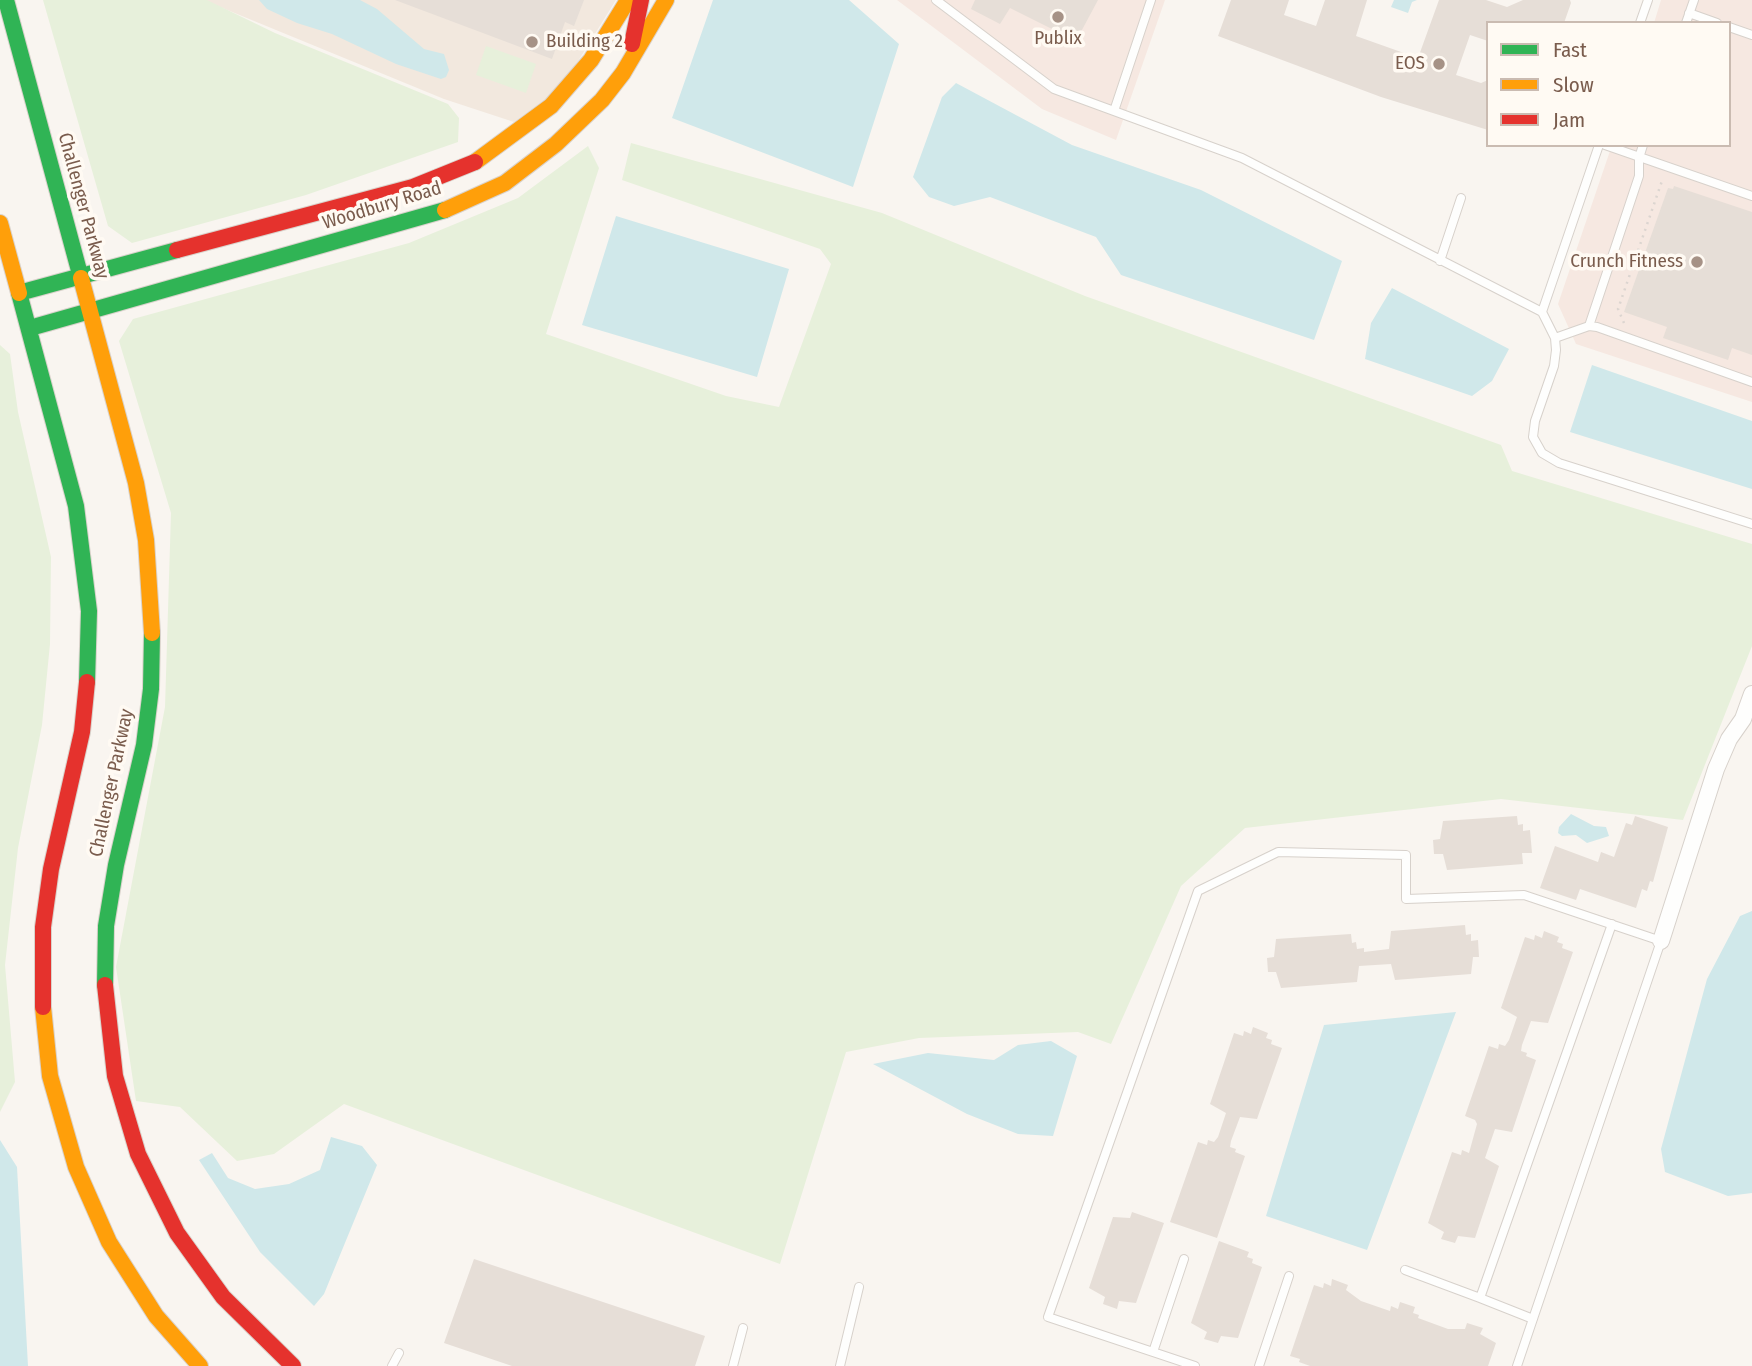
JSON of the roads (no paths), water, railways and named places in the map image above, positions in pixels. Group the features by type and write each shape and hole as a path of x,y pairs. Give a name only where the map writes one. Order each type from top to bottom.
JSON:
{"main road":[{"name":"Challenger Parkway","path":"6,0 137,490 149,565 152,611 150,689 145,738 116,865 106,926 105,1003 113,1069 138,1154 177,1233 223,1297 293,1366"},
{"name":"Woodbury Road","path":"19,293 413,187 476,161 551,106 591,60 618,8 628,0"},
{"path":"623,73 641,0"},
{"name":"Woodbury Road","path":"30,328 451,208 505,183 556,144 602,100 623,73 666,0"},
{"name":"Challenger Parkway","path":"0,223 76,506 85,563 89,636 82,732 44,912 41,986 50,1076 72,1158 103,1230 138,1290 200,1366"}],"street":[{"path":"1661,941 1716,769 1729,739 1743,719 1752,694"}],"lane":[{"path":"936,0 1054,89 1242,158 1542,312 1555,338 1554,366 1535,421 1533,437 1542,453 1559,463 1752,524"},
{"path":"1114,111 1151,0"},
{"path":"1641,21 1648,0"},
{"path":"1687,21 1694,0"},
{"path":"1689,13 1711,21"},
{"path":"1731,28 1752,35"},
{"path":"1542,312 1598,147"},
{"path":"1610,147 1752,197"},
{"path":"1588,326 1639,176 1642,147"},
{"path":"1440,261 1461,198"},
{"path":"1555,338 1588,326 1752,382"},
{"path":"1195,1366 1048,1317 1198,891 1278,852 1406,855 1406,899 1524,895 1661,941 1517,1366"},
{"path":"1480,1298 1612,924"},
{"path":"1153,1352 1184,1259"},
{"path":"1405,1270 1533,1319"},
{"path":"1259,1366 1289,1276"},
{"path":"840,1366 859,1287"},
{"path":"733,1366 743,1328"},
{"path":"392,1366 399,1353"}],"water":[{"path":"259,0 360,0 377,9 424,49 444,54 449,70 446,77 441,79 396,64 332,34 297,23 267,9"},
{"path":"713,0 849,0 899,44 853,187 672,118"},
{"path":"1394,0 1417,0 1412,2 1408,13 1391,7"},
{"path":"956,83 1072,145 1201,190 1342,261 1314,340 1121,275 1096,237 990,197 954,206 929,197 913,177 942,97"},
{"path":"616,216 789,269 757,377 582,325"},
{"path":"1392,288 1509,349 1492,381 1472,396 1365,359 1371,323"},
{"path":"1592,365 1752,421 1752,489 1570,432"},
{"path":"1571,814 1594,826 1606,827 1609,836 1587,843 1576,835 1562,836 1558,833 1559,827"},
{"path":"1752,911 1752,1193 1728,1196 1665,1172 1661,1149 1707,979 1740,916"},
{"path":"1456,1012 1367,1250 1266,1216 1324,1025"},
{"path":"1051,1041 1077,1056 1053,1136 1018,1134 967,1114 873,1064 928,1053 994,1060 1018,1045"},
{"path":"331,1137 362,1146 377,1165 324,1294 314,1306 260,1252 199,1160 212,1153 228,1178 255,1189 289,1184 320,1170"},
{"path":"0,1140 17,1167 28,1366 0,1366"}],"place":[{"name":"Publix","path":"1058,17"},
{"name":"Building 2","path":"532,42"},
{"name":"EOS","path":"1439,64"},
{"name":"Crunch Fitness","path":"1697,262"}]}
